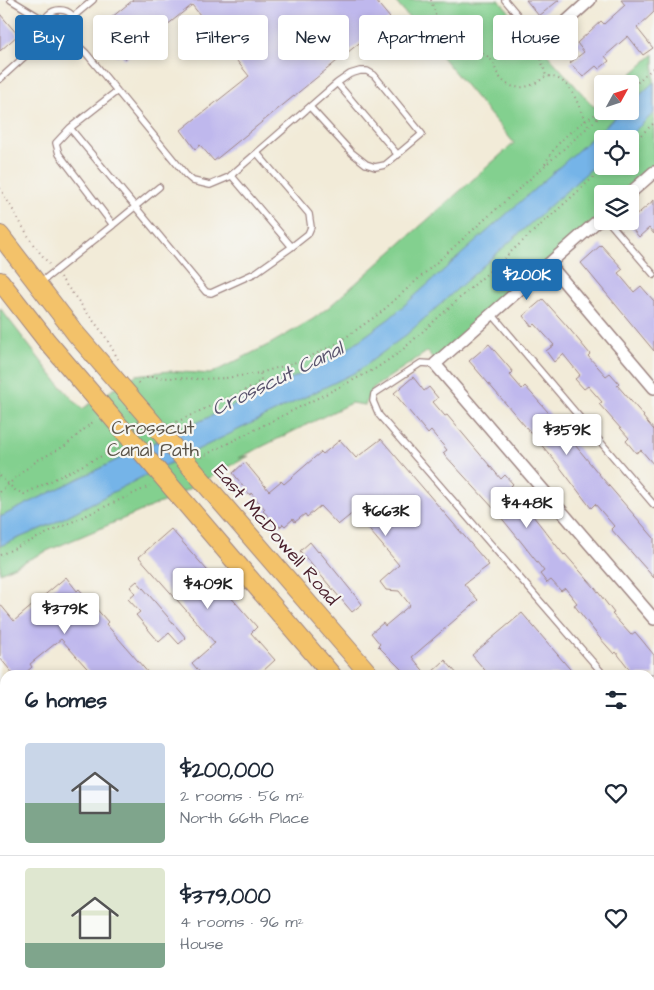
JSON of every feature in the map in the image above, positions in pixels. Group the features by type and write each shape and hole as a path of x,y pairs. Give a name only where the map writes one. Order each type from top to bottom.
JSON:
{"main road":[{"name":"East McDowell Road","path":"0,235 76,334 167,430 366,670"},
{"path":"0,281 129,448 328,670"}],"street":[{"path":"573,15 590,0"},
{"path":"639,185 654,172"},
{"path":"594,225 435,364 654,619"},
{"path":"549,264 654,388"}],"lane":[{"path":"11,0 36,15"},
{"path":"75,15 93,0"},
{"path":"504,0 515,15"},
{"path":"48,15 56,10 68,11 73,15"},
{"path":"83,50 193,181 210,184 219,182 231,175 337,83 350,74 360,71 367,71 374,75 422,134 385,165 375,168 366,164 352,153 310,107"},
{"path":"0,79 21,60"},
{"path":"337,83 398,155"},
{"path":"113,225 59,154 56,143 70,128 117,91"},
{"path":"70,128 206,292 211,293 255,273 275,261 308,234 311,227 309,214 257,153"},
{"path":"231,175 292,247"},
{"path":"38,285 159,187"},
{"path":"616,230 654,275"},
{"path":"492,314 654,505"},
{"path":"435,364 421,363 374,394 373,402 379,415 600,670"}],"path":[{"path":"431,0 438,21 453,42 462,49 487,56 494,62 498,75 506,84 523,88 540,81 546,76 553,76 561,80 576,96 585,121 590,128"},
{"path":"542,60 546,76"},
{"path":"639,81 654,67"},
{"path":"544,166 558,143 577,126 594,115"},
{"path":"138,384 143,379 150,377 201,379 226,378 260,373 303,360 336,344 359,329 386,307 598,120"},
{"path":"639,137 654,123"},
{"path":"192,460 368,372 400,352 596,175"},
{"path":"0,188 33,244 47,261"},
{"path":"66,284 106,336 119,361"},
{"path":"167,430 254,386 261,380 260,373"},
{"path":"134,383 140,390"},
{"path":"0,492 38,460 65,446 95,420"},
{"path":"0,476 19,494 24,494 129,448"},
{"path":"0,554 156,479"}],"green space":[{"name":"Crosscut Canal Path","path":"394,0 499,0 512,15 493,15 493,60 552,60 594,107 594,120 639,120 639,75 630,75 654,54 654,172 639,185 594,185 594,224 435,364 428,351 373,388 365,405 351,403 239,458 249,456 170,499 49,550 0,573 0,308 58,383 82,409 136,375 169,371 210,374 270,344 313,319 329,307 514,143 444,60 483,60 483,15 407,15"}],"water":[{"path":"654,82 654,113 636,130 601,130 612,120 639,120 639,96"},
{"path":"594,136 594,166 406,335 358,371 144,476 52,524 0,546 0,517 339,355 390,318"}],"building":[{"path":"133,0 375,0 388,15 359,15 359,43 349,51 349,15 278,15 278,60 338,60 214,161 200,145 195,149 181,130 249,76 236,60 268,60 268,15 200,15 192,5 168,24 168,15 115,15"},
{"path":"526,0 559,0 540,15"},
{"path":"621,0 654,0 654,12 637,28 653,48 643,55 628,36 605,56 609,61 599,69 596,66 583,77 570,63 578,60 578,57 584,52 578,42 601,21 604,24 625,5"},
{"path":"0,14 15,32 15,38 0,51"},
{"path":"654,200 654,234 649,228 639,237 633,230 639,230 639,213"},
{"path":"601,245 623,269 618,273 634,292 641,286 654,301 654,351 581,263"},
{"path":"543,299 590,354 588,356 606,376 610,373 619,383 617,385 654,430 654,465 641,450 636,453 626,441 629,438 599,404 602,402 588,386 584,389 575,379 580,375 563,354 554,362 546,351 554,345 535,324 532,327 523,316"},
{"path":"489,344 513,372 510,375 522,389 525,386 548,412 654,538 654,578 611,529 614,526 595,504 591,508 556,462 469,361"},
{"path":"413,377 424,391 429,387 438,398 433,402 445,416 447,415 501,479 505,475 513,484 510,487 564,555 595,588 614,613 612,614 631,635 635,632 654,655 654,670 630,670 616,652 614,654 599,637 574,605 577,603 565,588 561,591 551,580 547,583 540,574 544,571 522,543 443,453 447,450 431,431 428,434 394,393"},
{"path":"381,439 489,565 464,584 478,600 412,657 423,670 402,670 378,646 380,644 371,633 383,623 385,626 410,605 399,591 386,590 380,582 399,565 354,512 338,525 320,506 307,517 305,514 295,522 293,519 285,526 283,524 280,527 263,511 265,509 251,493 250,495 233,473 245,462 269,491 281,481 284,484 321,452 323,454 340,440 356,458"},
{"path":"171,529 257,627 251,633 275,660 264,670 198,670 192,663 215,643 139,557"},
{"path":"310,542 362,604 352,612 300,551"},
{"path":"66,577 77,591 79,589 108,622 106,624 146,670 89,670 61,639 30,664 32,667 29,670 10,670 0,658 0,604 14,621"},
{"path":"137,581 186,638 179,644 169,633 159,642 136,615 140,612 128,599 135,593 130,587"},
{"path":"522,613 571,670 485,670 472,655"},
{"path":"445,660 454,670 434,670"}],"water label":[{"name":"Crosscut Canal","path":"277,378"}]}
